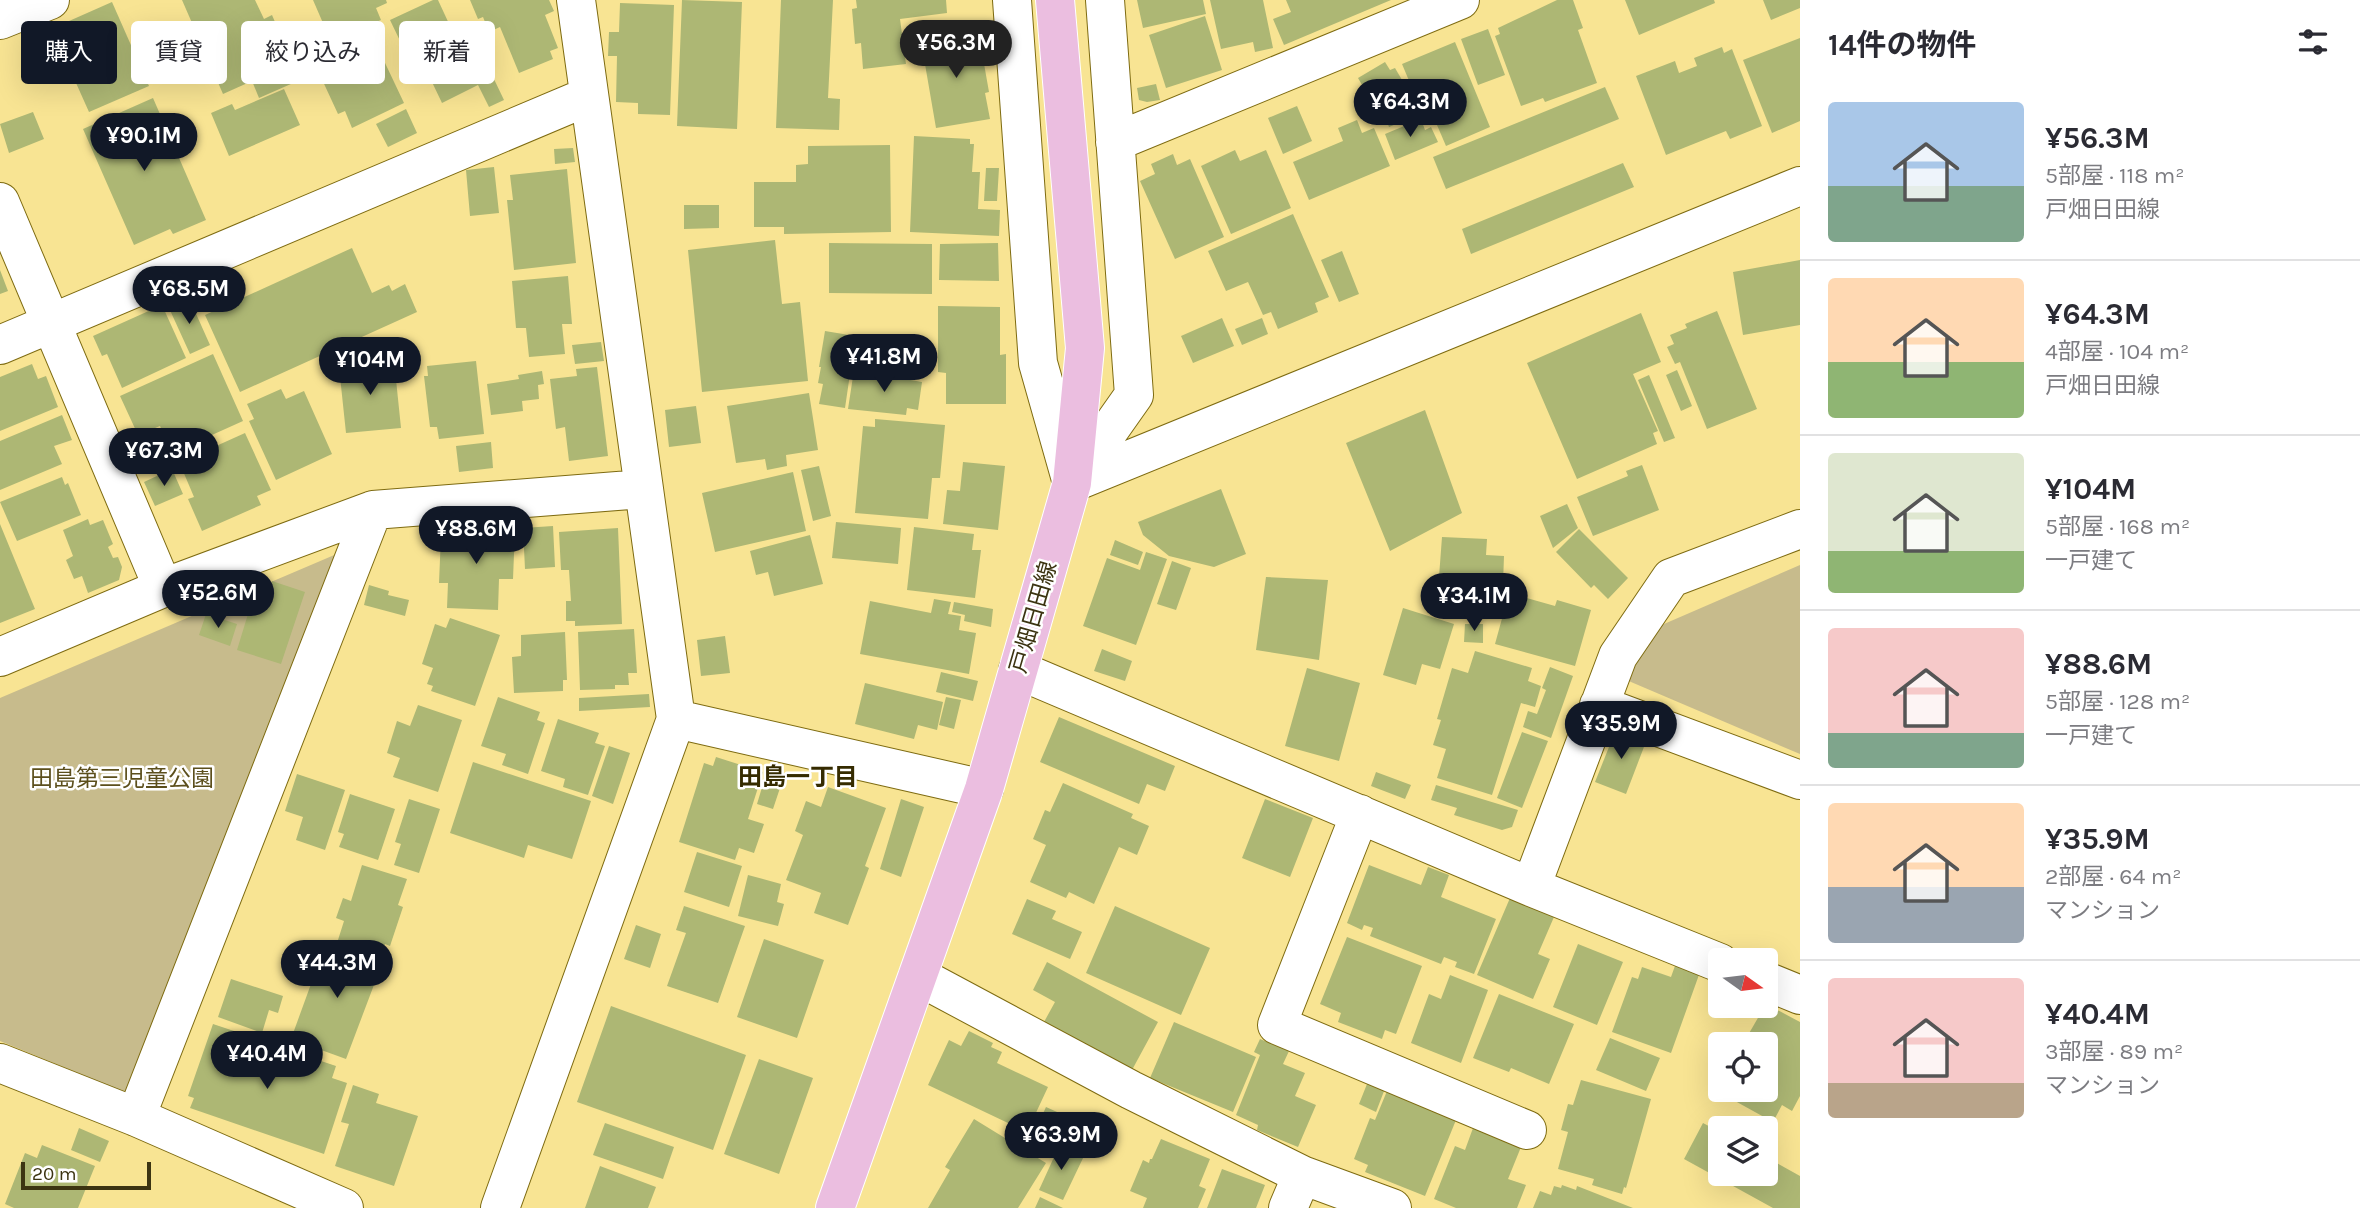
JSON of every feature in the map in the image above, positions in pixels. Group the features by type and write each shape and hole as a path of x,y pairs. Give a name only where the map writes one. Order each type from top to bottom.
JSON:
{"main road":[{"name":"戸畑日田線","path":"835,1208 984,789 1072,483 1085,348 1055,0"}],"street":[{"path":"0,20 50,0"},
{"path":"500,1208 676,719 576,0"},
{"path":"1012,0 1038,363 1072,483"},
{"path":"1072,483 1134,395 1105,0"},
{"path":"1115,142 1460,0"},
{"path":"0,345 589,96"},
{"path":"1072,483 1800,186"},
{"path":"0,202 163,588"},
{"path":"0,657 163,588 373,510 643,489"},
{"path":"136,1117 373,510"},
{"path":"1531,887 1618,656 1671,578 1800,529"},
{"path":"1018,670 1531,887 1708,958"},
{"path":"1599,705 1800,780"},
{"path":"676,719 984,789"},
{"path":"1360,814 1277,1025 1527,1130"},
{"path":"918,976 1119,1083 1295,1191 1392,1208"},
{"path":"1778,986 1800,995"},
{"path":"0,1063 136,1117 344,1208"}],"green space":[{"name":"田島第三児童公園","path":"339,553 129,1094 0,1041 0,698"},
{"path":"1800,565 1800,754 1624,679 1634,637"}],"building":[{"path":"182,0 255,0 264,19 272,15 275,21 241,21 241,84 245,84 223,94 219,84 227,84 227,21 191,21"},
{"path":"313,0 386,0 387,3 376,8 381,20 379,21 322,21"},
{"path":"438,0 448,21 399,21 399,39 390,20"},
{"path":"470,0 549,0 554,11 545,15 558,48 550,51 553,59 519,73 500,27 495,29 495,21 485,21 483,17 478,19"},
{"path":"682,0 742,2 737,129 677,126"},
{"path":"781,0 833,0 828,98 840,99 839,130 776,128"},
{"path":"856,0 946,0 947,13 900,19 906,64 863,69 861,43 855,44 852,9 857,8"},
{"path":"1137,0 1203,0 1206,14 1143,28"},
{"path":"1210,0 1263,0 1273,48 1255,52 1253,42 1221,49"},
{"path":"1286,0 1391,0 1284,45 1273,19 1291,12"},
{"path":"1557,0 1573,0 1583,28 1578,30 1597,83 1545,102 1543,98 1521,106 1495,36 1500,34 1498,28"},
{"path":"1625,0 1714,0 1715,3 1639,35"},
{"path":"1763,0 1800,0 1800,8 1771,20"},
{"path":"112,2 131,45 131,84 149,86 89,112 76,84 117,84 117,21 69,21"},
{"path":"620,3 674,5 670,115 638,114 638,103 616,102 617,56 608,56 609,32 619,32"},
{"path":"1205,16 1222,70 1166,88 1149,35"},
{"path":"1488,29 1505,75 1478,85 1461,39"},
{"path":"975,32 989,92 985,93 990,119 936,128 921,41"},
{"path":"1800,38 1800,121 1772,133 1743,60"},
{"path":"1455,42 1490,127 1446,146 1431,111 1423,114 1402,64"},
{"path":"1722,47 1724,53 1732,49 1762,126 1730,139 1726,131 1666,155 1636,76 1675,61 1679,73 1697,66 1694,58"},
{"path":"1385,62 1390,70 1395,68 1405,85 1373,104 1358,78"},
{"path":"385,63 404,103 352,128 345,111 338,114 324,84 385,84"},
{"path":"495,81 504,100 489,107 478,85 442,103 433,84 495,84"},
{"path":"253,84 291,84 259,98"},
{"path":"1156,84 1160,100 1139,100 1137,88"},
{"path":"1605,87 1619,119 1446,189 1433,157"},
{"path":"284,89 300,125 229,156 211,113 232,104 235,110"},
{"path":"1408,92 1418,115 1389,127 1380,104"},
{"path":"153,98 206,220 173,234 170,229 134,245 83,129"},
{"path":"1297,106 1312,141 1283,154 1268,118"},
{"path":"406,109 417,133 388,147 376,124"},
{"path":"33,112 44,139 9,153 0,124"},
{"path":"1421,119 1425,130 1431,127 1438,142 1395,160 1385,134"},
{"path":"1357,120 1362,133 1374,128 1390,166 1309,200 1293,162 1343,141 1338,128"},
{"path":"914,136 970,139 970,144 974,144 972,172 980,172 978,209 1000,210 999,236 910,232"},
{"path":"890,145 891,232 784,234 784,227 754,227 754,182 796,182 796,165 808,164 808,146"},
{"path":"573,148 575,162 555,164 554,149"},
{"path":"1235,150 1240,161 1266,150 1291,208 1231,234 1201,166"},
{"path":"1173,154 1177,165 1190,159 1224,237 1175,259 1140,181 1155,174 1151,164"},
{"path":"1623,163 1634,187 1471,254 1462,229"},
{"path":"494,167 499,213 470,216 466,170"},
{"path":"986,168 999,168 997,201 984,201"},
{"path":"567,169 576,263 514,270 507,200 513,200 510,175"},
{"path":"684,205 719,205 719,228 684,229"},
{"path":"1293,214 1329,297 1315,303 1318,312 1278,329 1271,312 1263,315 1248,282 1226,291 1208,251"},
{"path":"775,240 782,304 800,302 808,381 702,392 688,250"},
{"path":"829,243 932,244 932,294 829,293"},
{"path":"998,243 999,281 939,280 940,244"},
{"path":"352,248 372,293 389,285 392,291 405,284 417,312 240,392 205,315"},
{"path":"1342,251 1359,294 1339,302 1321,260"},
{"path":"1800,260 1800,325 1743,335 1733,272"},
{"path":"0,270 8,291 0,294"},
{"path":"568,276 572,324 562,324 565,354 529,357 526,328 516,328 512,281"},
{"path":"189,298 210,345 190,354 169,308"},
{"path":"162,305 186,358 122,388 107,354 102,356 93,336"},
{"path":"938,306 1000,307 1000,355 1006,354 1006,404 946,404 946,373 938,372"},
{"path":"1717,311 1757,409 1707,429 1680,362 1675,364 1667,347 1674,344 1670,335 1687,328 1685,324"},
{"path":"1641,313 1661,362 1633,374 1658,431 1653,433 1657,444 1577,479 1527,363"},
{"path":"1222,318 1234,346 1193,363 1181,336"},
{"path":"1262,318 1268,334 1242,345 1235,329"},
{"path":"825,331 861,337 856,368 851,367 845,408 819,404 823,384 818,383 819,367"},
{"path":"601,342 604,361 575,364 572,345"},
{"path":"213,354 243,421 183,448 181,443 170,448 160,426 138,435 120,396"},
{"path":"394,360 401,428 346,433 339,367"},
{"path":"476,361 484,434 439,439 437,427 430,427 424,376 428,376 427,366"},
{"path":"32,364 38,379 46,376 58,407 0,431 0,377"},
{"path":"597,367 608,456 569,461 565,427 556,429 550,379 577,376 576,369"},
{"path":"854,370 922,382 918,410 907,408 906,415 848,409"},
{"path":"1677,370 1692,406 1681,411 1666,375"},
{"path":"542,371 544,384 538,385 539,399 522,401 523,411 491,415 487,384 519,379 518,375"},
{"path":"1649,375 1675,438 1664,442 1638,380"},
{"path":"281,389 286,399 304,391 332,454 276,480 249,421 254,419 247,404"},
{"path":"809,393 818,450 786,455 787,466 767,470 765,459 736,463 727,406"},
{"path":"696,406 701,443 669,447 665,410"},
{"path":"1425,410 1462,513 1390,551 1346,443"},
{"path":"62,415 72,440 54,446 62,464 0,490 0,441"},
{"path":"875,419 945,425 940,478 932,478 928,519 855,513 863,426 875,427"},
{"path":"245,433 271,490 257,496 261,505 202,531 188,499 194,497 177,457 203,446 205,451"},
{"path":"160,438 170,461 143,473 134,451"},
{"path":"491,442 493,468 459,472 456,446"},
{"path":"963,462 1005,466 998,530 943,524 947,490 960,491"},
{"path":"1642,465 1659,510 1593,536 1577,497 1628,476 1626,471"},
{"path":"819,466 831,516 813,521 801,470"},
{"path":"172,469 183,494 155,506 144,482"},
{"path":"793,472 806,531 715,552 702,493"},
{"path":"62,477 65,485 68,483 81,515 17,541 0,502"},
{"path":"1221,489 1246,554 1214,567 1169,556 1143,535 1138,522"},
{"path":"1567,504 1578,528 1553,548 1540,516"},
{"path":"88,519 90,525 103,520 113,544 108,547 113,558 118,557 122,567 119,580 88,593 82,576 74,579 66,560 73,556 63,530"},
{"path":"836,522 901,528 898,564 832,558"},
{"path":"0,524 35,609 0,623"},
{"path":"553,526 555,567 525,569 523,528"},
{"path":"461,527 515,529 513,579 499,579 498,610 447,608 448,583 439,583 441,535 461,536"},
{"path":"914,527 974,534 972,550 981,550 975,598 907,590"},
{"path":"618,528 622,624 575,626 575,621 566,621 566,601 571,601 569,570 561,570 559,532"},
{"path":"1579,529 1628,578 1608,599 1594,585 1591,588 1556,552"},
{"path":"810,535 823,584 774,596 768,572 756,575 750,551"},
{"path":"1442,537 1487,539 1486,555 1504,556 1503,584 1484,582 1483,619 1436,617"},
{"path":"1115,540 1143,552 1138,565 1110,555"},
{"path":"1146,552 1167,559 1136,645 1083,626 1107,558 1140,570"},
{"path":"1172,561 1191,568 1176,610 1157,604"},
{"path":"1266,577 1328,580 1319,660 1256,650"},
{"path":"272,581 305,592 281,664 237,650 255,591 267,595"},
{"path":"369,585 389,591 388,595 409,600 405,616 364,605"},
{"path":"1509,593 1555,606 1557,600 1591,610 1575,666 1495,644"},
{"path":"934,599 951,602 948,614 961,616 959,630 976,633 969,674 860,654 870,601 931,613"},
{"path":"954,602 993,609 991,627 964,621 965,615 952,612"},
{"path":"1403,608 1454,624 1440,669 1422,664 1416,685 1383,675"},
{"path":"206,614 237,624 230,646 199,635"},
{"path":"450,618 500,635 475,706 431,691 433,686 427,684 433,668 422,664 435,624 446,628"},
{"path":"1465,624 1483,624 1483,643 1464,642"},
{"path":"634,629 637,673 628,673 629,685 615,685 615,689 580,690 578,632"},
{"path":"565,632 567,680 563,680 563,691 514,693 512,657 521,656 521,635"},
{"path":"725,636 730,673 701,676 697,640"},
{"path":"1102,649 1132,661 1125,681 1094,671"},
{"path":"1475,651 1532,668 1528,681 1541,686 1535,707 1521,703 1492,795 1437,778 1446,749 1433,745 1441,720 1437,719 1452,668 1468,673"},
{"path":"1550,667 1573,676 1551,738 1523,727 1528,711 1537,714 1546,690 1542,688"},
{"path":"1307,668 1360,683 1339,761 1285,746"},
{"path":"941,672 978,681 973,701 936,692"},
{"path":"865,683 943,702 937,730 918,725 914,739 855,724"},
{"path":"649,694 650,707 579,711 579,698"},
{"path":"498,697 540,712 537,720 545,723 528,774 502,765 506,754 481,746"},
{"path":"946,697 961,700 954,729 939,725"},
{"path":"418,705 462,720 438,792 393,777 400,758 387,753 397,721 410,726"},
{"path":"1059,717 1175,766 1165,791 1147,784 1139,804 1040,762"},
{"path":"558,719 599,733 595,743 605,746 588,795 563,787 565,779 541,771"},
{"path":"1617,727 1647,739 1626,794 1595,782"},
{"path":"1522,732 1548,741 1522,808 1497,798"},
{"path":"609,746 630,753 613,804 592,796"},
{"path":"716,757 763,772 748,819 764,824 754,853 739,848 735,860 679,842 704,763 713,766"},
{"path":"473,762 591,801 572,859 528,845 524,858 450,833"},
{"path":"1376,772 1411,785 1405,799 1371,786"},
{"path":"297,774 345,790 325,850 296,840 303,817 285,811"},
{"path":"766,774 783,779 773,809 757,804"},
{"path":"1063,783 1133,814 1131,818 1149,826 1137,855 1119,847 1094,904 1069,892 1066,898 1030,882 1046,845 1033,839 1045,810 1050,812"},
{"path":"1436,785 1518,810 1512,827 1502,830 1454,815 1457,808 1431,800"},
{"path":"828,787 886,808 865,866 869,868 848,925 814,913 821,893 786,880 803,835 795,831 806,801 821,807"},
{"path":"350,794 395,809 378,860 339,847 344,834 338,832"},
{"path":"409,799 440,809 419,873 394,865 401,844 395,842"},
{"path":"901,799 924,807 901,877 880,869"},
{"path":"1265,799 1313,818 1290,877 1242,858"},
{"path":"697,852 742,866 729,907 684,892"},
{"path":"362,865 407,879 398,905 403,907 390,946 385,944 382,955 338,940 344,921 336,918 343,898 351,901"},
{"path":"1369,865 1421,885 1428,867 1449,875 1441,897 1496,919 1474,974 1455,967 1457,962 1444,957 1441,964 1370,936 1373,928 1364,925 1362,930 1347,923"},
{"path":"748,875 781,884 777,902 784,904 778,926 738,916"},
{"path":"1513,891 1557,910 1538,954 1550,959 1533,999 1477,975"},
{"path":"1027,899 1056,911 1052,919 1082,932 1070,959 1012,934"},
{"path":"684,906 745,926 718,1003 667,986 686,933 676,930"},
{"path":"1115,906 1210,948 1181,1015 1086,973"},
{"path":"636,925 661,934 650,968 624,959"},
{"path":"1347,937 1422,966 1396,1034 1385,1030 1382,1039 1338,1022 1341,1013 1320,1004"},
{"path":"764,939 824,960 797,1038 737,1017"},
{"path":"327,940 383,961 346,1059 291,1039"},
{"path":"1578,944 1623,962 1597,1025 1553,1007"},
{"path":"1047,962 1158,1022 1132,1070 1044,1022 1055,1002 1033,990"},
{"path":"1676,963 1700,972 1671,1053 1612,1032 1632,977 1638,979 1642,967 1671,977"},
{"path":"1450,975 1488,990 1461,1063 1411,1043 1429,994 1441,999"},
{"path":"231,979 283,996 278,1013 269,1010 262,1033 218,1017"},
{"path":"1499,994 1574,1024 1549,1084 1511,1068 1509,1072 1473,1058"},
{"path":"611,1006 746,1055 713,1150 577,1102"},
{"path":"1778,1010 1800,1022 1800,1096 1792,1111 1782,1105 1776,1116 1762,1116 1737,1102 1778,1102 1778,1032 1750,1032 1758,1018 1778,1018"},
{"path":"1174,1022 1256,1057 1233,1112 1150,1078"},
{"path":"213,1024 246,1035 242,1047 290,1063 294,1052 336,1066 332,1078 347,1083 324,1154 190,1108 194,1098 188,1096"},
{"path":"969,1031 993,1043 991,1047 1002,1052 997,1063 1048,1087 1027,1132 928,1085 949,1040 961,1046"},
{"path":"1610,1038 1660,1058 1646,1091 1596,1070"},
{"path":"1260,1039 1289,1051 1283,1064 1305,1073 1295,1096 1316,1105 1298,1147 1257,1130 1258,1125 1236,1115 1260,1055 1254,1052"},
{"path":"759,1059 813,1078 779,1174 724,1154"},
{"path":"1369,1079 1386,1086 1376,1112 1359,1104"},
{"path":"1581,1080 1651,1099 1622,1194 1592,1185 1594,1179 1558,1169 1568,1132 1561,1130 1568,1104 1573,1105"},
{"path":"353,1085 379,1094 376,1103 418,1116 394,1186 335,1166 349,1124 341,1122"},
{"path":"1387,1091 1456,1120 1425,1196 1365,1172 1368,1165 1354,1159 1370,1118 1375,1120"},
{"path":"1046,1107 1066,1116 1053,1145 1033,1135"},
{"path":"974,1119 1046,1163 1018,1208 928,1208 950,1170 945,1167"},
{"path":"605,1123 674,1147 663,1179 593,1155"},
{"path":"1703,1123 1708,1126 1708,1172 1684,1159"},
{"path":"79,1128 109,1141 100,1162 71,1150"},
{"path":"1473,1128 1521,1147 1508,1179 1526,1185 1517,1208 1456,1208 1434,1199 1455,1146 1465,1150"},
{"path":"1161,1139 1210,1159 1199,1186 1206,1189 1198,1208 1143,1208 1147,1198 1130,1191 1143,1160 1149,1163"},
{"path":"1060,1144 1084,1156 1063,1200 1039,1190"},
{"path":"42,1145 95,1166 78,1208 14,1208 5,1204 25,1153 37,1158"},
{"path":"1778,1164 1800,1176 1800,1208 1773,1208 1733,1186 1778,1186"},
{"path":"600,1166 656,1187 648,1208 585,1208"},
{"path":"1222,1169 1265,1185 1256,1208 1207,1208"},
{"path":"1562,1185 1576,1190 1577,1186 1633,1208 1533,1208 1540,1191 1551,1195 1554,1186 1561,1188"},
{"path":"1040,1197 1063,1208 1035,1208"}],"district":[{"name":"田島一丁目","path":"798,777"}]}
